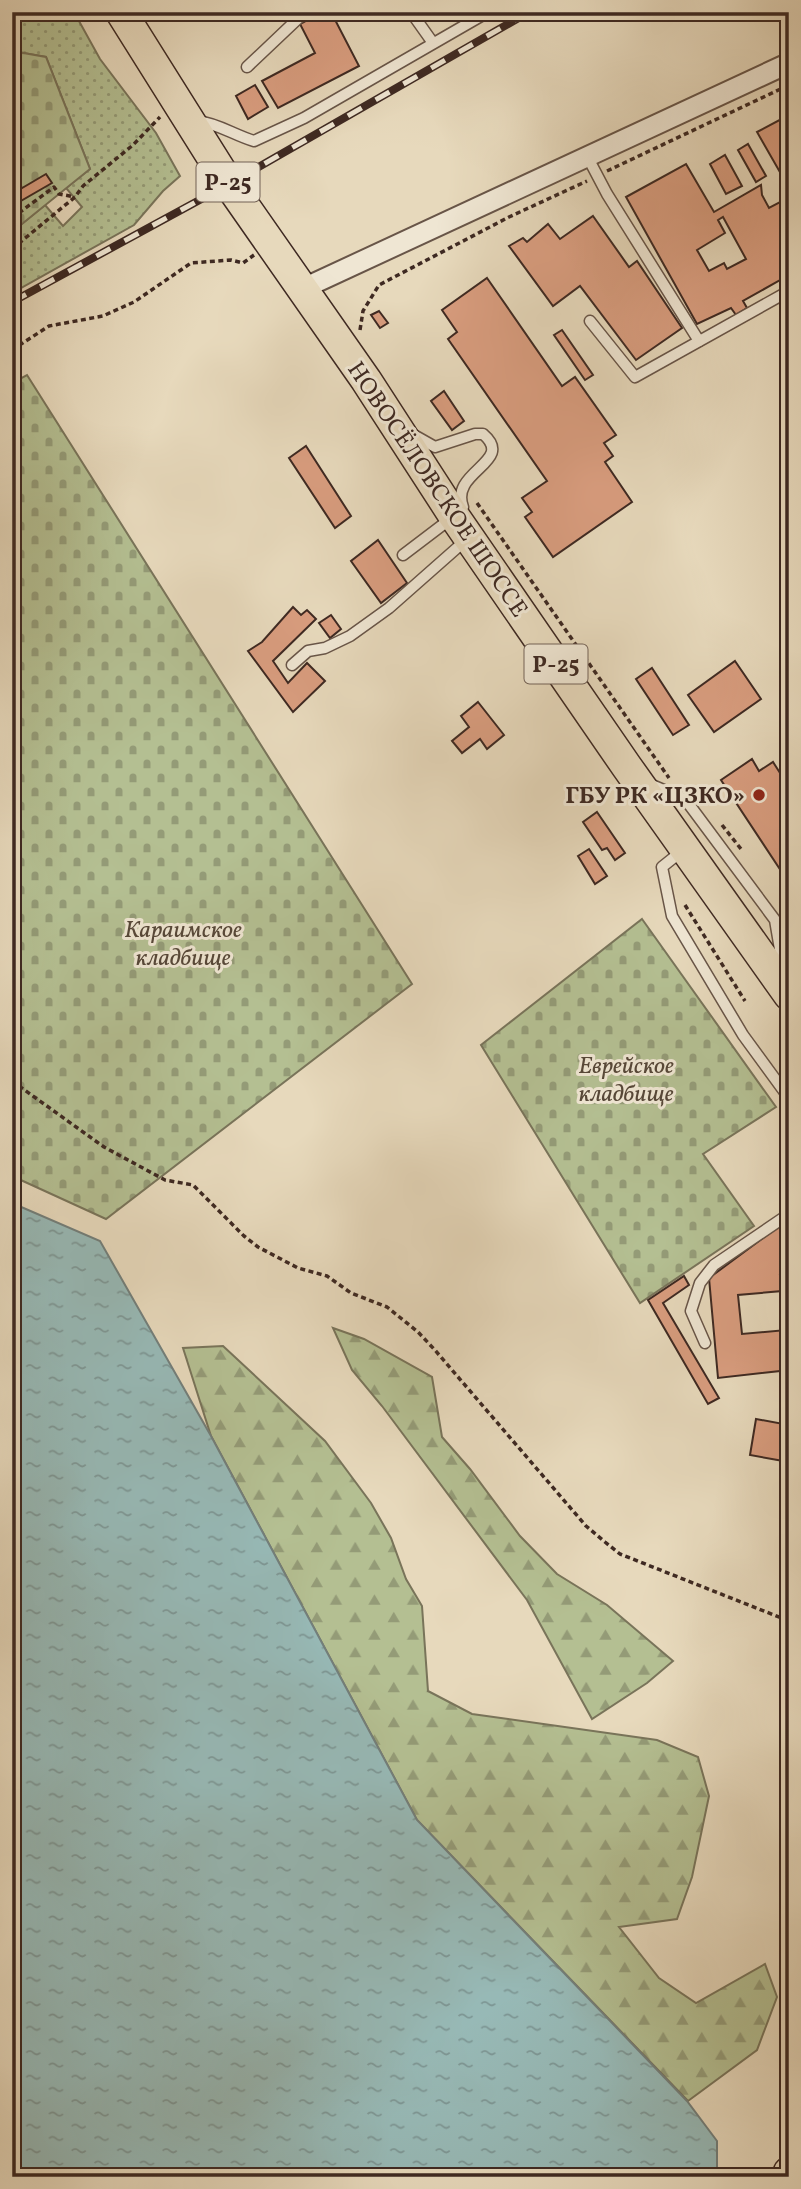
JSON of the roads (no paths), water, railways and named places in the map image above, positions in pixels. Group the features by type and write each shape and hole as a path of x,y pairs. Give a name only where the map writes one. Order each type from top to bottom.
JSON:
{"main road":[{"name":"НОВОСЁЛОВСКОЕ ШОССЕ","path":"121,12 182,110 469,538 788,994"}],"street":[{"path":"302,289 789,63"}],"lane":[{"path":"247,67 305,12"},
{"path":"411,12 433,43"},
{"path":"182,110 212,122 231,134 254,141 304,118 488,12"},
{"path":"587,155 699,341"},
{"path":"590,321 635,377 789,291"},
{"path":"395,424 435,447 475,433 483,434 491,440 493,449 489,460 463,484 459,498 481,542 469,538 403,555"},
{"path":"292,665 308,651 325,648 350,636 389,608 469,538"},
{"path":"635,778 685,799 775,920 788,994"},
{"path":"685,849 662,867 672,916 743,1035 789,1098"},
{"path":"705,1343 691,1311 700,1283 714,1265 789,1214"}],"water":[{"path":"12,1203 100,1241 211,1436 417,1820 687,2101 717,2141 717,2177 12,2177"}],"railway":[{"path":"12,302 229,184 529,12"}],"place":[{"name":"ГБУ РК «ЦЗКО»","path":"759,795"}],"park label":[{"name":"Караимское кладбище","path":"183,943"},
{"name":"Еврейское кладбище","path":"626,1079"}]}
